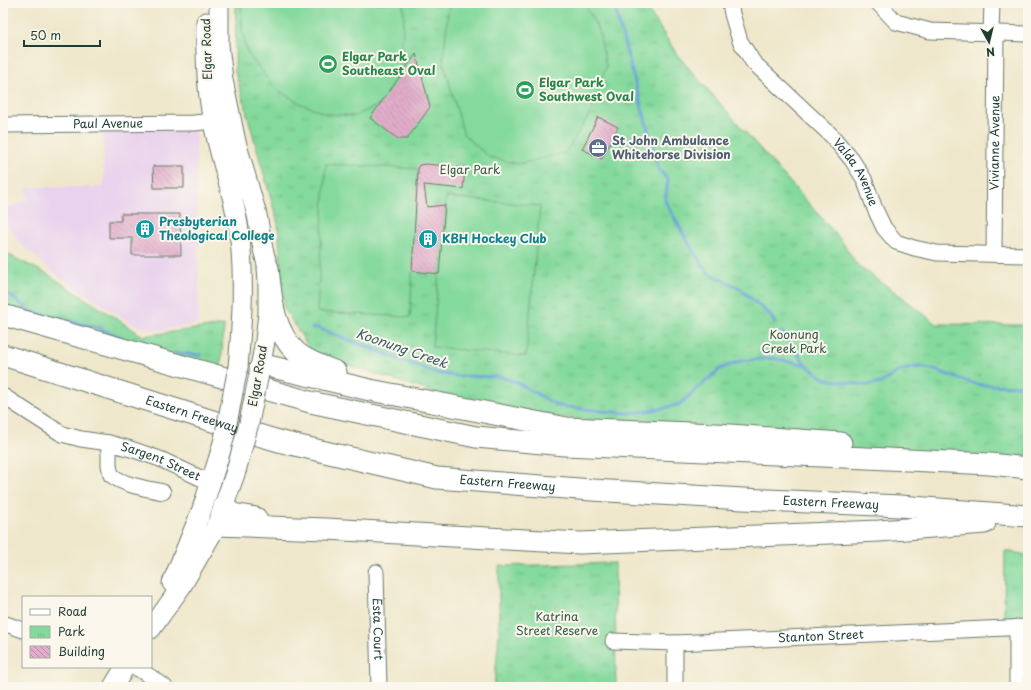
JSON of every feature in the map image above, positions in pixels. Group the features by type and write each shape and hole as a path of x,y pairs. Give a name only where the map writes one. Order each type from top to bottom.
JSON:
{"highway":[{"path":"268,268 272,304 275,315 284,335 298,353 317,365 395,394"},
{"path":"3,315 310,402 476,437 566,445 990,464 1028,468"},
{"name":"Eastern Freeway","path":"3,355 282,442 438,478 600,491 900,506 1028,516"},
{"path":"252,370 268,366 370,390 567,428 716,434 911,447 1028,460"},
{"path":"220,516 326,529 580,543 871,531 1028,520"}],"main road":[{"name":"Elgar Road","path":"152,628 181,587 220,516 236,471 249,423 252,370 241,328 243,282 239,230 236,212 215,136 207,122 205,58 206,3"},
{"name":"Elgar Road","path":"152,628 186,549 211,483 224,439 233,397 252,370 265,341 268,312 268,268 257,215 239,154 224,80 219,45 219,3"},
{"path":"207,122 231,117"},
{"name":"Elgar Road","path":"236,212 242,203 242,192 238,175 239,154"},
{"path":"211,483 220,516"},
{"path":"112,687 124,668"}],"street":[{"name":"Valda Avenue","path":"730,3 740,41 753,62 832,136 852,160 864,179 884,228 896,242 937,253 1028,255"},
{"path":"878,3 896,22 930,31 1028,34"},
{"name":"Vivianne Avenue","path":"992,3 994,33 994,254"},
{"name":"Paul Avenue","path":"3,126 207,122"},
{"name":"Sargent Street","path":"3,396 62,434 81,439 110,443 160,459 211,483"},
{"name":"Sargent Street","path":"110,443 109,465 111,475 119,481 162,492"},
{"name":"Esta Court","path":"376,572 379,687"},
{"path":"3,623 22,630"},
{"path":"1017,687 1022,627"},
{"name":"Stanton Street","path":"613,642 675,643 1022,627"},
{"path":"675,643 676,687"},
{"path":"136,668 165,687"}],"shaded area":[{"path":"196,128 199,324 158,331 134,325 63,280 21,245 3,219 3,209 27,200 27,187 104,187 103,130"}],"green space":[{"path":"236,3 644,3 678,56 841,240 857,265 902,297 936,324 1028,325 1028,471 484,408 357,368 311,351 284,308 278,224 235,71"},
{"name":"Elgar Park Southeast Oval","path":"241,3 403,3 404,13 400,73 388,101 355,116 327,114 299,103 275,88 248,54 242,31"},
{"name":"Elgar Park Southwest Oval","path":"449,3 584,3 599,31 606,67 591,112 565,153 518,164 489,157 464,135 443,61"},
{"path":"326,164 418,169 410,317 317,312"},
{"path":"446,197 540,206 526,356 432,347"},
{"path":"3,248 11,256 47,274 143,336 224,325 220,377 3,319"},
{"path":"1005,551 1028,555 1028,617 1004,618"},
{"name":"Katrina Street Reserve","path":"615,563 616,687 494,687 499,635 499,566"}],"building":[{"path":"416,54 430,107 407,139 398,139 370,118"},
{"path":"598,117 618,127 602,159 582,149"},
{"name":"KBH Hockey Club","path":"426,164 465,168 463,189 424,185 427,207 445,205 439,274 412,271 418,169 419,165"},
{"path":"153,166 184,166 184,188 154,188"},
{"name":"Presbyterian Theological College","path":"121,214 180,214 181,255 132,255 132,238 109,238 109,221 121,221"}],"waterway":[{"path":"610,3 615,9 659,170 668,180 665,201 689,244 707,272 739,288 770,315 775,323"},
{"name":"Koonung Creek","path":"3,287 6,292 30,311 99,328 122,338"},
{"name":"Koonung Creek","path":"312,328 318,328 435,373 456,376 501,377 518,383 558,406 601,411 630,413 661,409 680,404 720,369 740,361 772,358 806,365 825,379 864,385 881,383 899,371 921,367 982,385 1028,386"},
{"path":"782,332 806,365"},
{"name":"Koonung Creek","path":"175,353 201,355"}],"place":[{"name":"Elgar Park Southeast Oval","path":"328,64"},
{"name":"Elgar Park Southwest Oval","path":"525,90"},
{"name":"St John Ambulance Whitehorse Division","path":"598,148"},
{"name":"Presbyterian Theological College","path":"145,229"},
{"name":"KBH Hockey Club","path":"428,239"}],"park label":[{"name":"Elgar Park","path":"470,170"},
{"name":"Koonung Creek Park","path":"794,342"}]}
